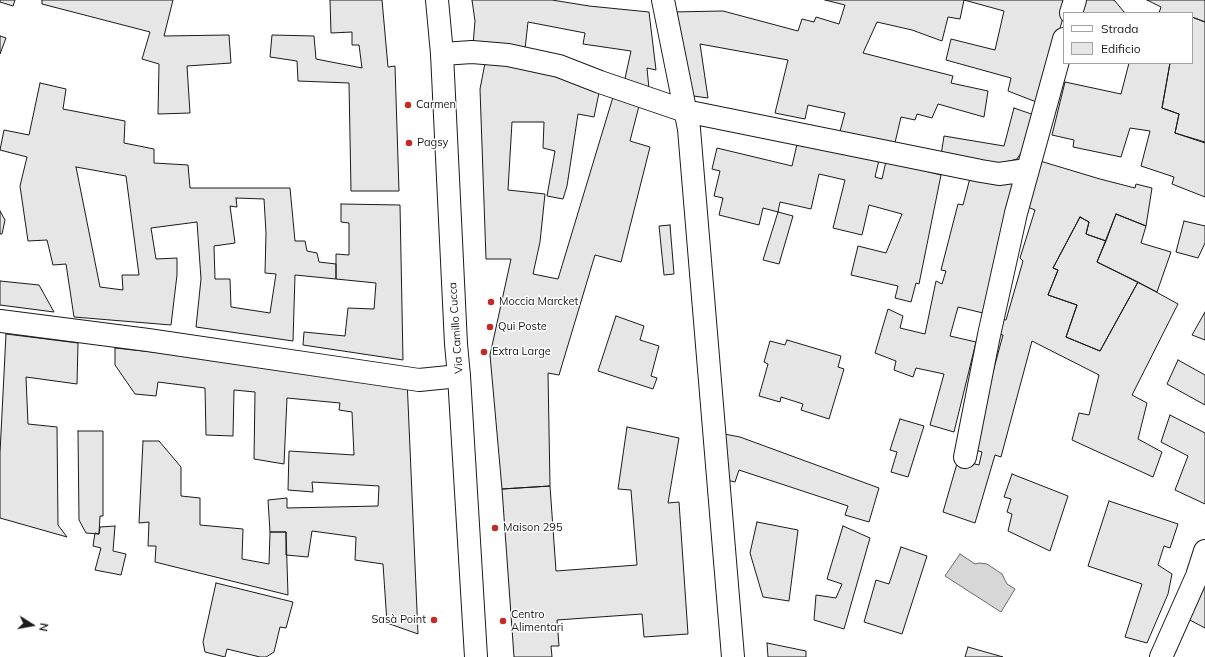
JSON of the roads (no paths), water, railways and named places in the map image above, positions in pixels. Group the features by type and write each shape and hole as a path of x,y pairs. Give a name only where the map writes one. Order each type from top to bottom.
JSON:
{"street":[{"name":"Via Camillo Cucca","path":"437,0 442,54 456,344 476,657"},
{"path":"663,0 689,129 733,657"},
{"path":"1071,12 1075,0"},
{"path":"965,456 989,335 1016,213 1063,43"},
{"path":"442,54 472,52 508,55 559,66 600,82 685,111 981,171 1000,174 1027,170"},
{"path":"0,322 148,340 419,380 459,376"},
{"path":"1161,657 1197,576 1205,551"}],"place":[{"name":"Carmen","path":"408,105"},
{"name":"Pagsy","path":"409,143"},
{"name":"Moccia Marcket","path":"491,302"},
{"name":"Qui Poste","path":"490,327"},
{"name":"Extra Large","path":"484,352"},
{"name":"Maison 295","path":"495,528"},
{"name":"Sasà Point","path":"434,620"},
{"name":"Centro Alimentari","path":"503,621"}]}
